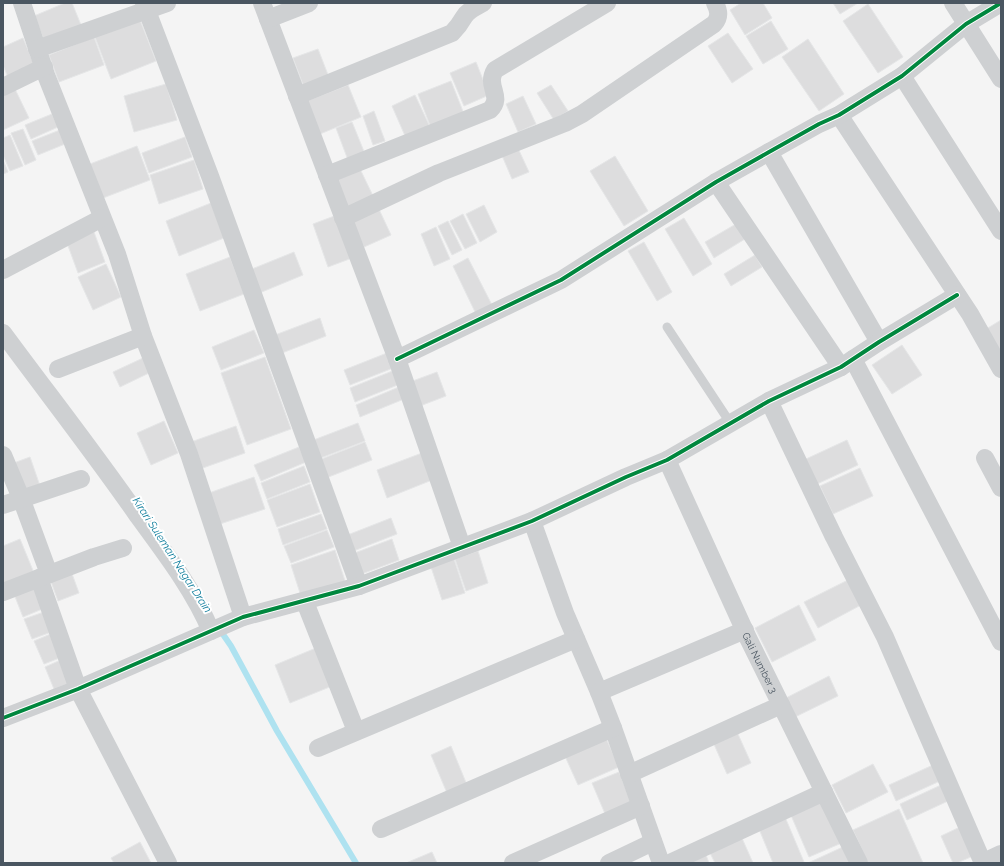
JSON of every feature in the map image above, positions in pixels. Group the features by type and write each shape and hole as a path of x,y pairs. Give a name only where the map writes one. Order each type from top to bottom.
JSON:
{"street":[{"path":"22,3 37,49 117,254 143,336 189,454 243,617"},
{"path":"37,49 145,7 167,3"},
{"path":"309,3 265,11 396,359 462,547"},
{"path":"297,96 452,33 460,26 465,16 483,3"},
{"path":"327,175 490,110 495,106 496,99 491,80 495,70 607,3"},
{"path":"343,218 439,172 565,123 582,114 714,24 719,12 715,3"},
{"path":"952,3 1001,80"},
{"path":"396,359 561,280 716,182 819,124 839,115 902,76 966,24 1001,3"},
{"path":"145,7 210,176 360,586"},
{"path":"3,88 44,67"},
{"path":"902,76 1001,231"},
{"path":"839,115 970,314 1001,369"},
{"path":"769,152 879,342"},
{"path":"716,182 847,363 1001,642"},
{"path":"3,270 102,218"},
{"path":"3,718 78,689 243,617 305,602 360,586 532,521 626,477 667,460 769,401 847,363 957,295"},
{"path":"3,333 98,459 217,628"},
{"path":"58,369 143,336"},
{"path":"769,401 834,537 885,637 982,863 1001,854"},
{"path":"3,455 21,498 78,689 168,863"},
{"path":"985,458 1001,488"},
{"name":"Gali Number 3","path":"667,460 745,630 859,863"},
{"path":"3,505 81,479"},
{"path":"532,521 565,613 613,728 661,863"},
{"path":"3,592 123,548"},
{"path":"305,602 356,731"},
{"path":"599,692 745,630"},
{"path":"318,748 576,639"},
{"path":"629,774 781,705"},
{"path":"381,829 613,728"},
{"path":"670,863 824,792"},
{"path":"513,863 640,806"},
{"path":"609,863 653,842"}],"lane":[{"path":"667,327 731,424"}],"building":[{"path":"65,3 72,3 81,25 44,40 34,16"},
{"path":"741,3 763,3 772,18 745,35 730,10"},
{"path":"833,3 858,3 840,14"},
{"path":"868,4 903,57 878,73 843,21"},
{"path":"140,20 156,61 111,79 95,37"},
{"path":"771,21 788,49 763,64 746,36"},
{"path":"728,33 753,69 732,83 708,46"},
{"path":"94,37 104,65 59,82 49,55"},
{"path":"23,38 36,69 9,80 3,65 3,47"},
{"path":"808,39 844,94 819,111 782,57"},
{"path":"318,49 330,80 305,90 293,58"},
{"path":"476,62 489,95 464,106 450,73"},
{"path":"451,81 464,114 431,128 418,94"},
{"path":"166,84 177,120 134,132 124,96"},
{"path":"13,85 29,118 3,130 3,89"},
{"path":"348,85 361,117 320,134 307,101"},
{"path":"551,85 568,111 554,120 537,93"},
{"path":"415,95 430,127 406,138 392,106"},
{"path":"523,96 536,124 518,132 506,104"},
{"path":"374,111 385,141 373,145 363,116"},
{"path":"52,114 58,127 31,139 25,125"},
{"path":"352,122 365,154 348,160 336,128"},
{"path":"23,129 36,160 25,165 11,133"},
{"path":"60,130 65,144 38,155 32,141"},
{"path":"10,135 23,166 10,171 3,155 3,138"},
{"path":"185,137 192,157 149,173 142,153"},
{"path":"516,144 529,172 512,179 500,151"},
{"path":"137,146 150,180 103,198 90,164"},
{"path":"615,156 648,211 624,226 590,171"},
{"path":"3,160 8,172 3,174"},
{"path":"194,160 203,189 159,204 150,175"},
{"path":"360,169 374,198 349,210 335,180"},
{"path":"211,203 224,238 179,256 166,221"},
{"path":"376,203 391,235 364,247 349,216"},
{"path":"484,205 497,232 480,242 466,214"},
{"path":"463,214 477,243 465,249 450,221"},
{"path":"337,215 352,258 328,267 313,224"},
{"path":"684,218 712,264 693,276 665,229"},
{"path":"448,221 462,250 452,255 438,226"},
{"path":"736,224 745,239 714,258 705,242"},
{"path":"436,227 450,259 434,266 421,234"},
{"path":"94,232 105,262 78,273 67,243"},
{"path":"644,242 672,292 657,301 628,251"},
{"path":"294,252 303,275 257,294 247,271"},
{"path":"755,255 762,267 731,286 724,274"},
{"path":"230,257 244,294 200,311 186,274"},
{"path":"468,258 493,307 477,316 453,266"},
{"path":"106,264 121,297 93,310 78,277"},
{"path":"320,318 326,336 282,353 275,335"},
{"path":"1001,320 1001,353 983,331"},
{"path":"254,330 264,353 221,370 212,347"},
{"path":"902,345 922,375 892,394 872,365"},
{"path":"387,353 393,368 350,385 344,370"},
{"path":"265,357 291,429 247,445 221,373"},
{"path":"143,358 149,373 120,387 113,372"},
{"path":"395,370 400,384 355,402 350,388"},
{"path":"437,372 446,396 420,406 410,382"},
{"path":"399,387 404,399 360,417 356,405"},
{"path":"164,421 178,453 151,465 137,433"},
{"path":"358,423 365,441 318,459 311,441"},
{"path":"236,426 245,453 200,469 191,442"},
{"path":"847,440 858,465 817,484 806,459"},
{"path":"365,442 372,460 326,478 319,460"},
{"path":"299,447 306,462 261,481 254,465"},
{"path":"422,453 432,480 387,498 377,470"},
{"path":"30,457 40,486 20,493 11,464"},
{"path":"304,466 310,482 267,499 261,483"},
{"path":"860,468 873,496 833,514 820,486"},
{"path":"254,477 265,509 220,524 209,493"},
{"path":"310,484 320,512 277,527 267,500"},
{"path":"321,514 327,529 283,545 278,529"},
{"path":"391,518 397,534 351,552 345,536"},
{"path":"327,530 334,547 291,563 284,546"},
{"path":"20,539 34,573 3,586 3,546"},
{"path":"392,539 399,560 359,575 352,554"},
{"path":"335,550 345,581 301,596 291,565"},
{"path":"478,551 488,583 466,591 455,559"},
{"path":"454,559 465,593 442,600 431,567"},
{"path":"71,571 79,593 58,601 50,579"},
{"path":"848,580 861,605 818,628 804,602"},
{"path":"38,585 47,607 23,617 14,594"},
{"path":"799,605 816,640 772,662 755,628"},
{"path":"47,611 54,631 32,639 24,619"},
{"path":"53,633 62,657 44,664 34,641"},
{"path":"316,648 332,686 290,703 275,665"},
{"path":"63,659 72,682 54,689 45,667"},
{"path":"829,676 838,696 795,717 786,698"},
{"path":"737,732 751,763 727,774 713,742"},
{"path":"605,736 619,767 578,785 564,754"},
{"path":"451,746 467,785 447,793 431,755"},
{"path":"873,764 888,792 846,813 832,785"},
{"path":"933,765 940,781 896,801 889,785"},
{"path":"619,772 632,804 606,816 592,783"},
{"path":"941,785 948,801 907,820 900,804"},
{"path":"825,798 844,842 809,857 790,813"},
{"path":"899,809 923,863 868,863 853,830"},
{"path":"785,817 804,862 773,863 759,829"},
{"path":"960,827 973,856 957,863 953,863 941,836"},
{"path":"741,836 753,863 715,863 709,851"},
{"path":"140,842 151,863 114,863 111,858"},
{"path":"845,846 853,863 808,863"},
{"path":"432,852 437,863 406,863"},
{"path":"706,855 709,863 684,863"}],"waterway":[{"name":"Kirari Suleman Nagar Drain","path":"220,630 231,646 277,731 356,863"}],"cycle path":[{"path":"397,359 561,280 716,182 819,124 839,115 902,76 966,24 1001,3"},
{"path":"3,718 78,689 243,617 359,586 532,521 626,477 667,460 769,401 841,367 879,342 957,295"}]}
